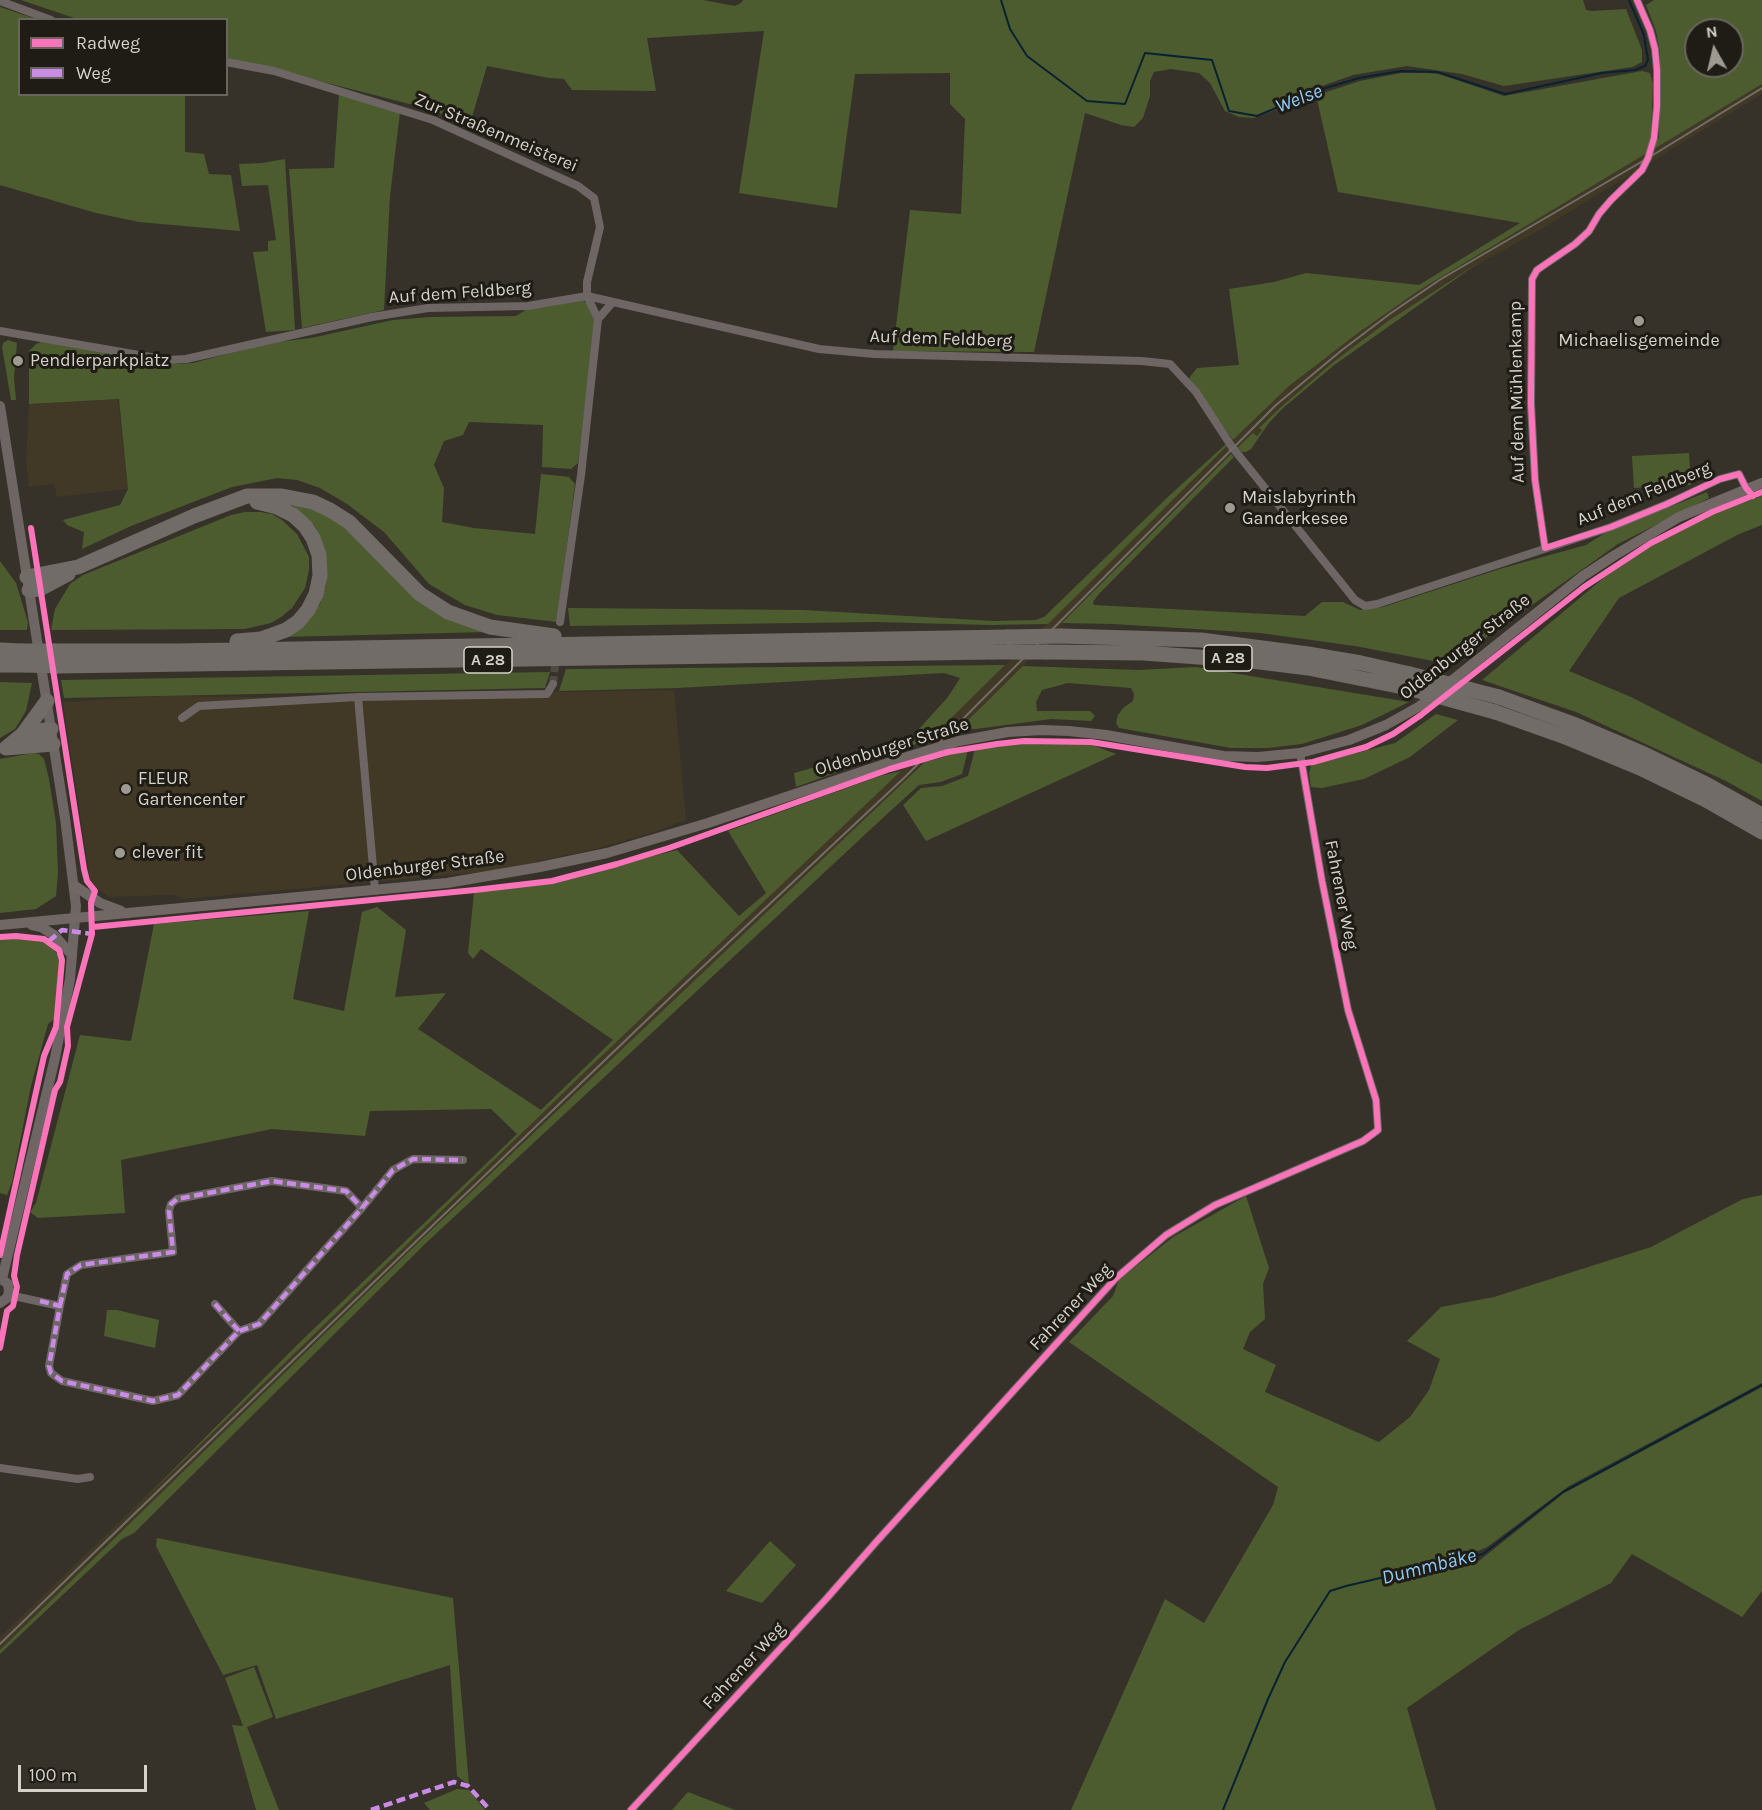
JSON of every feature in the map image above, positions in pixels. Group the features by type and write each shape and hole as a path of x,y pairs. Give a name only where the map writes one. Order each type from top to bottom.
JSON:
{"highway":[{"path":"28,584 78,567 227,502 247,496 262,495 296,498 314,502 349,522 420,594 448,612 490,627 556,636 580,644"},
{"path":"176,651 194,643 261,639 286,630 298,622 308,610 316,594 320,576 319,555 313,538 305,526 293,515 267,503 227,502"},
{"name":"A 28","path":"56,658 176,651 1061,636 1201,640 1361,663 1409,681 1573,724 1644,754 1706,784 1762,815"},
{"name":"A 28","path":"0,650 24,658"},
{"name":"A 28","path":"0,665 24,658 1144,653 1252,661 1409,681"},
{"path":"3,749 23,734 47,701"},
{"name":"A 28","path":"1497,705 1640,768 1698,796 1762,832"},
{"path":"23,734 52,736"},
{"path":"3,749 52,736"}],"main road":[{"name":"Oldenburger Straße","path":"0,925 375,890 458,881 540,867 607,853 708,823 959,741 1008,732 1042,730 1106,735 1223,756 1258,757 1300,753 1349,740 1386,725 1420,706 1583,576 1615,555 1679,517 1762,483"},
{"path":"75,886 100,903 130,913"},
{"path":"23,923 41,927 54,935 72,955"}],"street":[{"name":"Auf dem Mühlenkamp","path":"1545,548 1535,480 1531,382 1532,279 1537,270 1575,244 1589,231 1599,214 1642,170 1648,158 1654,138 1657,70 1650,30 1637,0"},
{"path":"0,1 46,18"},
{"name":"Zur Straßenmeisterei","path":"228,62 274,71 433,120 578,186 594,198 600,227 587,282 587,296"},
{"name":"Auf dem Feldberg","path":"0,331 150,359 186,359 372,317 428,308 528,306 587,296 819,349 874,354 1142,361 1170,364 1196,392 1232,447 1325,563 1355,600 1365,606 1611,527 1720,479 1739,474 1746,488"},
{"path":"560,622 581,475 598,319 587,296"},
{"path":"598,319 612,303"},
{"path":"0,406 75,886 76,918 55,1058 1,1279 9,1286 9,1294 0,1303"},
{"path":"182,718 199,706 358,697 547,694 553,684"},
{"path":"358,697 375,890"},
{"name":"Fahrener Weg","path":"631,1810 827,1598 1116,1278 1166,1235 1215,1205 1363,1141 1378,1130 1376,1100 1348,1010 1322,881 1300,753"},
{"path":"362,1208 346,1191 272,1181 177,1199 171,1204 169,1211 173,1252 81,1265 67,1274 49,1365 51,1373 62,1381 153,1401 178,1395 240,1331 259,1324 362,1208 393,1170 413,1159 463,1160"},
{"path":"9,1294 60,1306"},
{"path":"215,1304 240,1331"},
{"path":"0,1468 78,1479 90,1477"}],"shaded area":[{"path":"1762,84 1762,94 1538,231 1450,280 1388,321 1332,363 1281,407 1260,427 1262,430 1256,436 1253,434 1231,454 1140,544 1023,666 894,793 423,1238 0,1650 0,1637 589,1068 901,771 930,739 1289,386 1418,291"},
{"path":"118,399 128,489 57,497 54,484 29,487 26,460 29,404"},
{"path":"674,690 686,820 654,832 596,849 493,871 185,899 173,895 109,897 90,879 63,702 166,696 264,697 471,691"}],"green space":[{"path":"21,0 703,0 735,6 743,0 1583,0 1586,10 1626,9 1642,50 1642,62 1632,67 1504,86 1462,74 1407,66 1353,75 1305,92 1317,95 1360,81 1401,73 1427,73 1439,74 1504,96 1642,71 1650,73 1653,84 1651,136 1647,153 1418,291 1358,333 1289,386 1233,440 1189,378 1197,368 1239,365 1229,289 1274,282 1306,273 1419,285 1520,223 1338,192 1316,95 1254,118 1239,117 1225,111 1210,83 1199,73 1171,69 1154,72 1143,118 1134,127 1085,113 1034,352 893,351 910,210 961,214 965,119 950,104 950,73 855,74 837,208 739,193 764,31 647,38 656,91 572,90 564,79 487,66 469,127 433,110 228,59 228,18 74,18"},
{"path":"1654,0 1762,0 1762,84 1654,149 1656,140 1659,139 1660,53 1656,31 1646,5"},
{"path":"0,7 33,18 18,18 18,96 185,96 185,152 204,154 209,174 231,175 240,231 139,222 96,213 0,185"},
{"path":"339,94 400,112 390,196 384,310 302,328 289,169 334,168"},
{"path":"285,159 295,330 266,332 253,252 268,251 268,241 276,240 268,185 242,186 239,164"},
{"path":"1478,263 1333,366 1282,409 1268,424 1251,449 1242,452 1237,448 1253,433 1257,436 1262,430 1259,428 1332,363 1388,321"},
{"path":"583,300 589,306 595,323 578,463 571,469 542,467 543,425 469,422 463,435 444,441 434,465 444,488 442,522 474,528 535,534 541,474 569,477 575,484 557,622 497,615 465,605 429,584 384,532 347,504 320,488 297,480 277,478 232,487 131,526 82,549 84,532 67,525 63,520 120,505 128,489 119,399 29,404 29,351 36,344 42,342 178,364 193,363 269,343 311,338 393,320 516,316 529,308"},
{"path":"8,340 17,343 14,378 16,400 11,400 2,347 3,343"},
{"path":"1226,444 1227,446 1048,624 877,622 570,626 568,608 804,610 994,621 1035,620 1044,617"},
{"path":"1689,453 1691,485 1634,488 1632,456"},
{"path":"1231,454 1234,457 1098,595 1093,602 1094,605 1305,616 1322,602 1343,602 1360,610 1383,607 1503,568 1586,545 1605,533 1707,492 1709,498 1618,544 1449,664 1355,646 1260,633 1062,623"},
{"path":"1762,496 1762,525 1739,534 1619,598 1569,671 1631,697 1762,764 1762,801 1726,781 1576,712 1482,680 1606,576 1685,524"},
{"path":"289,502 327,514 349,526 386,567 488,632 282,637 309,618 320,604 326,586 327,571 320,538 315,527"},
{"path":"245,512 272,514 282,520 297,534 309,557 305,588 292,608 281,617 271,623 245,629 51,630 55,609 70,584 83,575 231,515"},
{"path":"0,561 16,583 28,622 27,630 0,630"},
{"path":"1005,665 930,739 796,787 794,773 908,741 948,697 960,678 944,673 677,688 559,691 566,669"},
{"path":"1023,666 1138,670 1196,667 1409,702 1362,725 1302,744 1268,748 1231,748 1119,728 1116,723 1118,715 1133,701 1134,694 1131,688 1068,683 1042,690 1036,702 1037,711 1090,711 1095,716 1091,721 1051,719 976,729 960,728"},
{"path":"550,672 545,688 64,698 61,680"},
{"path":"0,682 32,683 26,711 15,729 0,738"},
{"path":"1436,714 1458,720 1410,757 1364,779 1322,788 1311,787 1309,774 1311,765 1395,743"},
{"path":"1027,743 1087,743 1116,754 926,841 903,805 921,788 942,786 968,776 975,749"},
{"path":"968,750 962,774 941,782 919,785 886,815 426,1243 134,1533 122,1539 0,1654 0,1650 423,1238 925,762"},
{"path":"39,754 44,759 49,779 56,823 58,873 56,896 36,909 0,913 0,759"},
{"path":"901,771 589,1068 141,1502 298,1344 517,1134 491,1109 370,1111 365,1136 272,1129 121,1160 125,1213 38,1218 30,1212 36,1203 80,1035 131,1041 154,924 309,911 293,999 344,1011 362,912 377,907 406,930 395,997 446,993 418,1029 541,1110 613,1040 481,949 473,959 468,953 474,892 551,882 677,850 739,916 766,893 728,831 880,776"},
{"path":"18,937 46,942 59,956 59,969 54,1019 48,1024 31,1086 12,1182 7,1195 0,1193 0,939"},
{"path":"1762,1195 1762,1383 1569,1486 1487,1547 1473,1553 1479,1561 1564,1493 1762,1387 1762,1591 1742,1617 1632,1554 1611,1583 1519,1630 1407,1708 1436,1810 1071,1810 1165,1599 1204,1623 1273,1505 1278,1487 1069,1342 1113,1296 1119,1280 1173,1237 1246,1196 1269,1268 1263,1284 1265,1319 1250,1332 1243,1349 1276,1365 1265,1392 1379,1442 1410,1417 1429,1390 1440,1359 1407,1341 1441,1307 1494,1297 1651,1247 1743,1199"},
{"path":"107,1310 117,1310 159,1320 155,1348 104,1336"},
{"path":"157,1538 453,1598 469,1785 457,1776 450,1665 276,1719 257,1665 223,1675 156,1546"},
{"path":"770,1541 796,1565 762,1603 726,1591"},
{"path":"254,1667 273,1717 247,1727 279,1810 256,1810 232,1725 243,1726 225,1678"},
{"path":"457,1789 469,1790 485,1810 430,1810 424,1803"},
{"path":"688,1792 735,1810 672,1810"}],"waterway":[{"name":"Welse","path":"1001,0 1010,29 1027,56 1087,101 1125,104 1145,53 1212,60 1229,111 1257,116 1319,90 1359,78 1401,71 1437,72 1505,94 1602,73 1635,70 1645,66 1648,60 1644,35 1629,0"},
{"name":"Dummbäke","path":"1223,1810 1285,1662 1330,1591 1483,1554 1563,1492 1762,1385"}],"tunnel":[{"path":"553,684 556,655"}],"railway":[{"path":"0,1644 677,991 905,777 1276,405 1342,350 1441,279 1648,158 1762,88"}],"marked path":[{"path":"49,941 62,930 92,934"},
{"path":"40,1301 60,1306 49,1366 51,1373 62,1381 153,1401 178,1395 239,1331 259,1324 393,1170 413,1159 463,1160"},
{"path":"60,1306 67,1274 81,1265 173,1252 169,1211 171,1204 177,1199 272,1181 346,1191 362,1208"},
{"path":"215,1304 239,1331"},
{"path":"371,1810 454,1782 468,1786 490,1810"}],"cycle path":[{"path":"1637,0 1650,30 1657,70 1654,138 1648,158 1642,170 1599,214 1589,231 1575,244 1537,270 1532,279 1531,404 1535,480 1545,548 1611,527 1720,479 1739,474 1753,496"},
{"path":"93,927 552,881 669,848 890,769 948,752 997,744 1024,741 1091,742 1245,767 1267,768 1313,762 1366,747 1393,734 1421,715 1584,587 1651,543 1712,512 1762,492"},
{"path":"0,1348 7,1311 13,1306 17,1287 14,1276 17,1255 55,1090 60,1082 68,1046 67,1027 92,934 91,903 95,891 87,881 84,869 31,528"},
{"path":"631,1810 827,1598 1116,1278 1166,1235 1215,1205 1363,1141 1378,1130 1376,1100 1348,1010 1322,881 1302,764"},
{"path":"0,937 44,939 59,950 62,960 56,1027 44,1056 0,1255"}],"place":[{"name":"Michaelisgemeinde","path":"1639,321"},
{"name":"Pendlerparkplatz","path":"18,361"},
{"name":"Maislabyrinth Ganderkesee","path":"1230,508"},
{"name":"FLEUR Gartencenter","path":"126,789"},
{"name":"clever fit","path":"120,853"}]}
